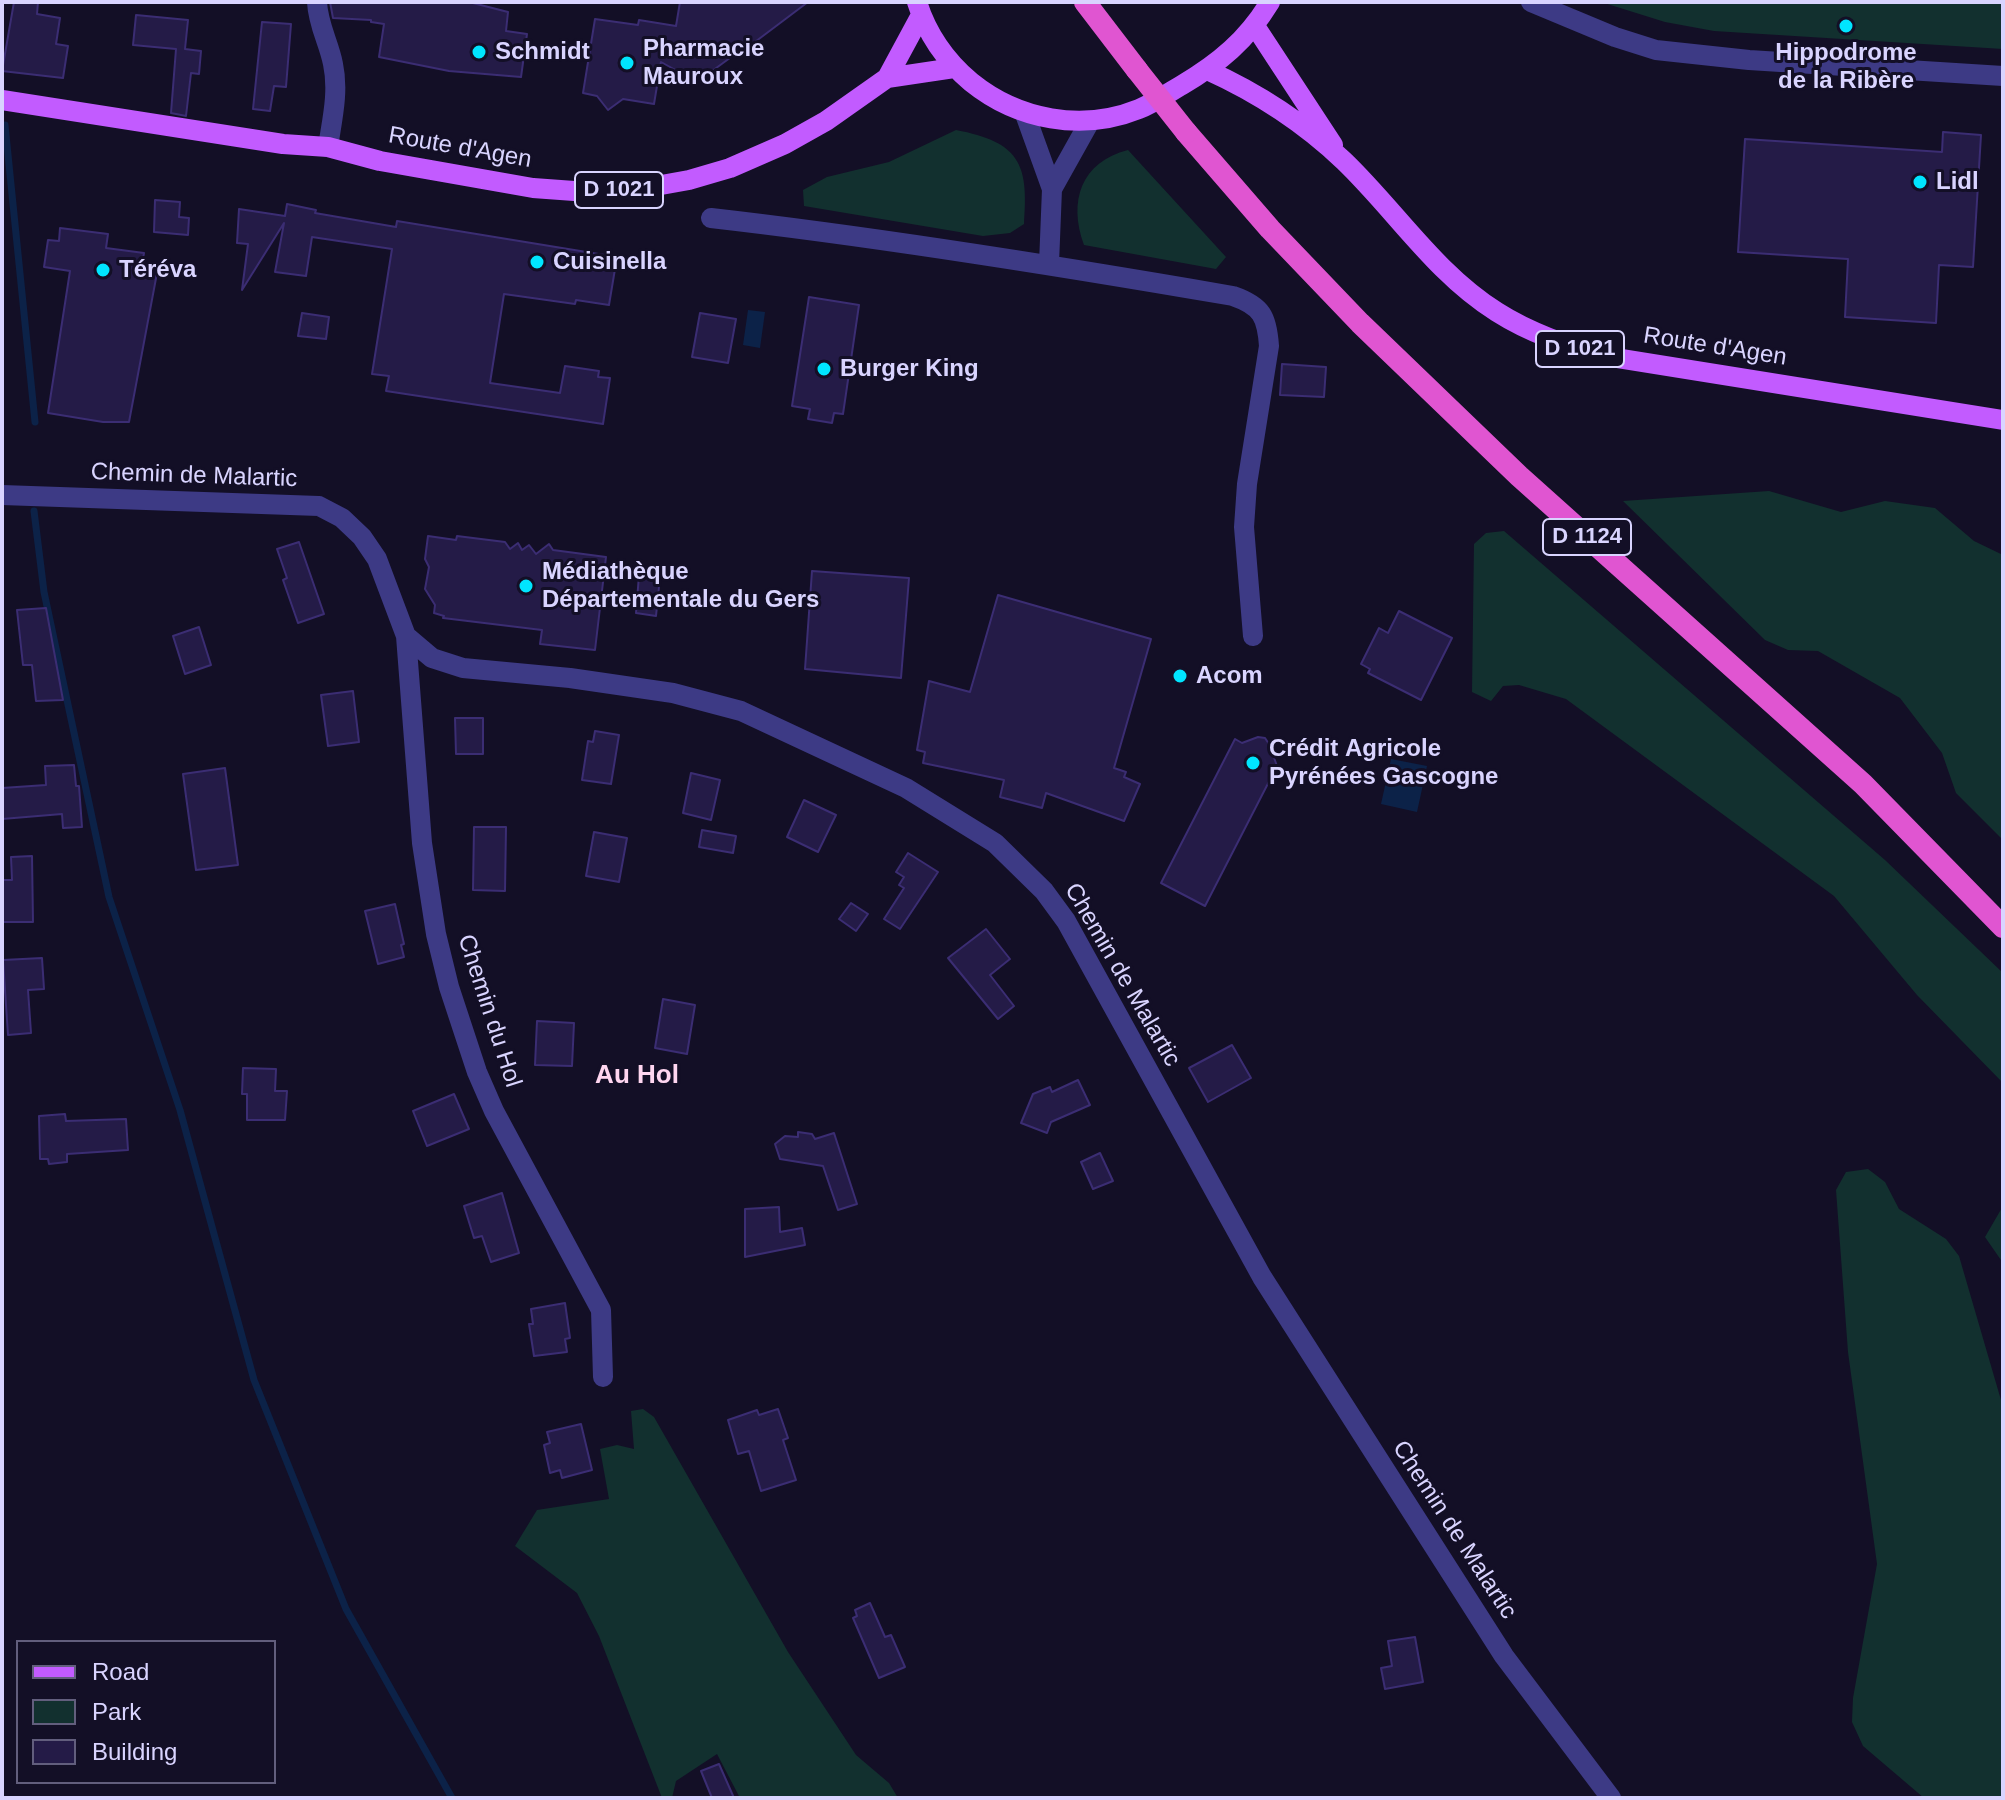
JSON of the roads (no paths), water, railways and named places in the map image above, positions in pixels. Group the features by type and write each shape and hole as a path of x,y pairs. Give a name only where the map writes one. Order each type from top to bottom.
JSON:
{"highway":[{"name":"D 1124","path":"1085,2 1186,132 1270,229 1360,323 1519,476 1863,784 2003,927"}],"main road":[{"path":"919,9 937,46 954,68 989,97 1025,114 1062,121 1090,121 1139,109 1207,70 1233,50 1255,26 1270,2"},
{"name":"Route d'Agen","path":"887,78 919,9"},
{"name":"Route d'Agen","path":"1255,26 1344,161"},
{"name":"Route d'Agen","path":"2,100 283,144 328,147 380,161 533,188 588,192 639,189 689,180 730,168 785,144 826,121 887,78 954,68"},
{"name":"Route d'Agen","path":"1207,70 1247,88 1276,106 1344,161 1448,274 1520,326 1563,344 1604,356 2003,420"}],"street":[{"path":"317,2 319,21 337,86 328,147"},
{"path":"1531,2 1615,37 1656,50 1718,58 2003,76"},
{"path":"1025,114 1052,189 1049,264"},
{"path":"1052,189 1090,121"},
{"path":"711,218 817,230 1049,264 1247,301 1261,312 1267,324 1269,346 1247,484 1244,527 1253,636"},
{"name":"Chemin de Malartic","path":"2,495 319,506 342,518 362,537 377,559 406,636 432,658 463,668 570,678 673,693 741,711 906,788 995,843 1044,891 1066,921 1270,1290 1504,1656 1611,1798"},
{"name":"Chemin du Hol","path":"406,636 422,843 436,934 449,987 477,1072 494,1111 601,1310 603,1377"}],"water":[{"path":"748,310 765,312 760,348 743,345"},
{"path":"1391,759 1427,766 1417,812 1381,804"}],"waterway":[{"path":"5,125 35,422"},
{"path":"34,511 44,592 109,897 180,1110 254,1380 346,1609 452,1798"}],"place":[{"name":"Hippodrome de la Ribère","path":"1846,26"},
{"name":"Schmidt","path":"479,52"},
{"name":"Pharmacie Mauroux","path":"627,63"},
{"name":"Lidl","path":"1920,182"},
{"name":"Cuisinella","path":"537,262"},
{"name":"Téréva","path":"103,270"},
{"name":"Burger King","path":"824,369"},
{"name":"Médiathèque Départementale du Gers","path":"526,586"},
{"name":"Acom","path":"1180,676"},
{"name":"Crédit Agricole Pyrénées Gascogne","path":"1253,763"}],"district":[{"name":"Au Hol","path":"637,1076"}]}
